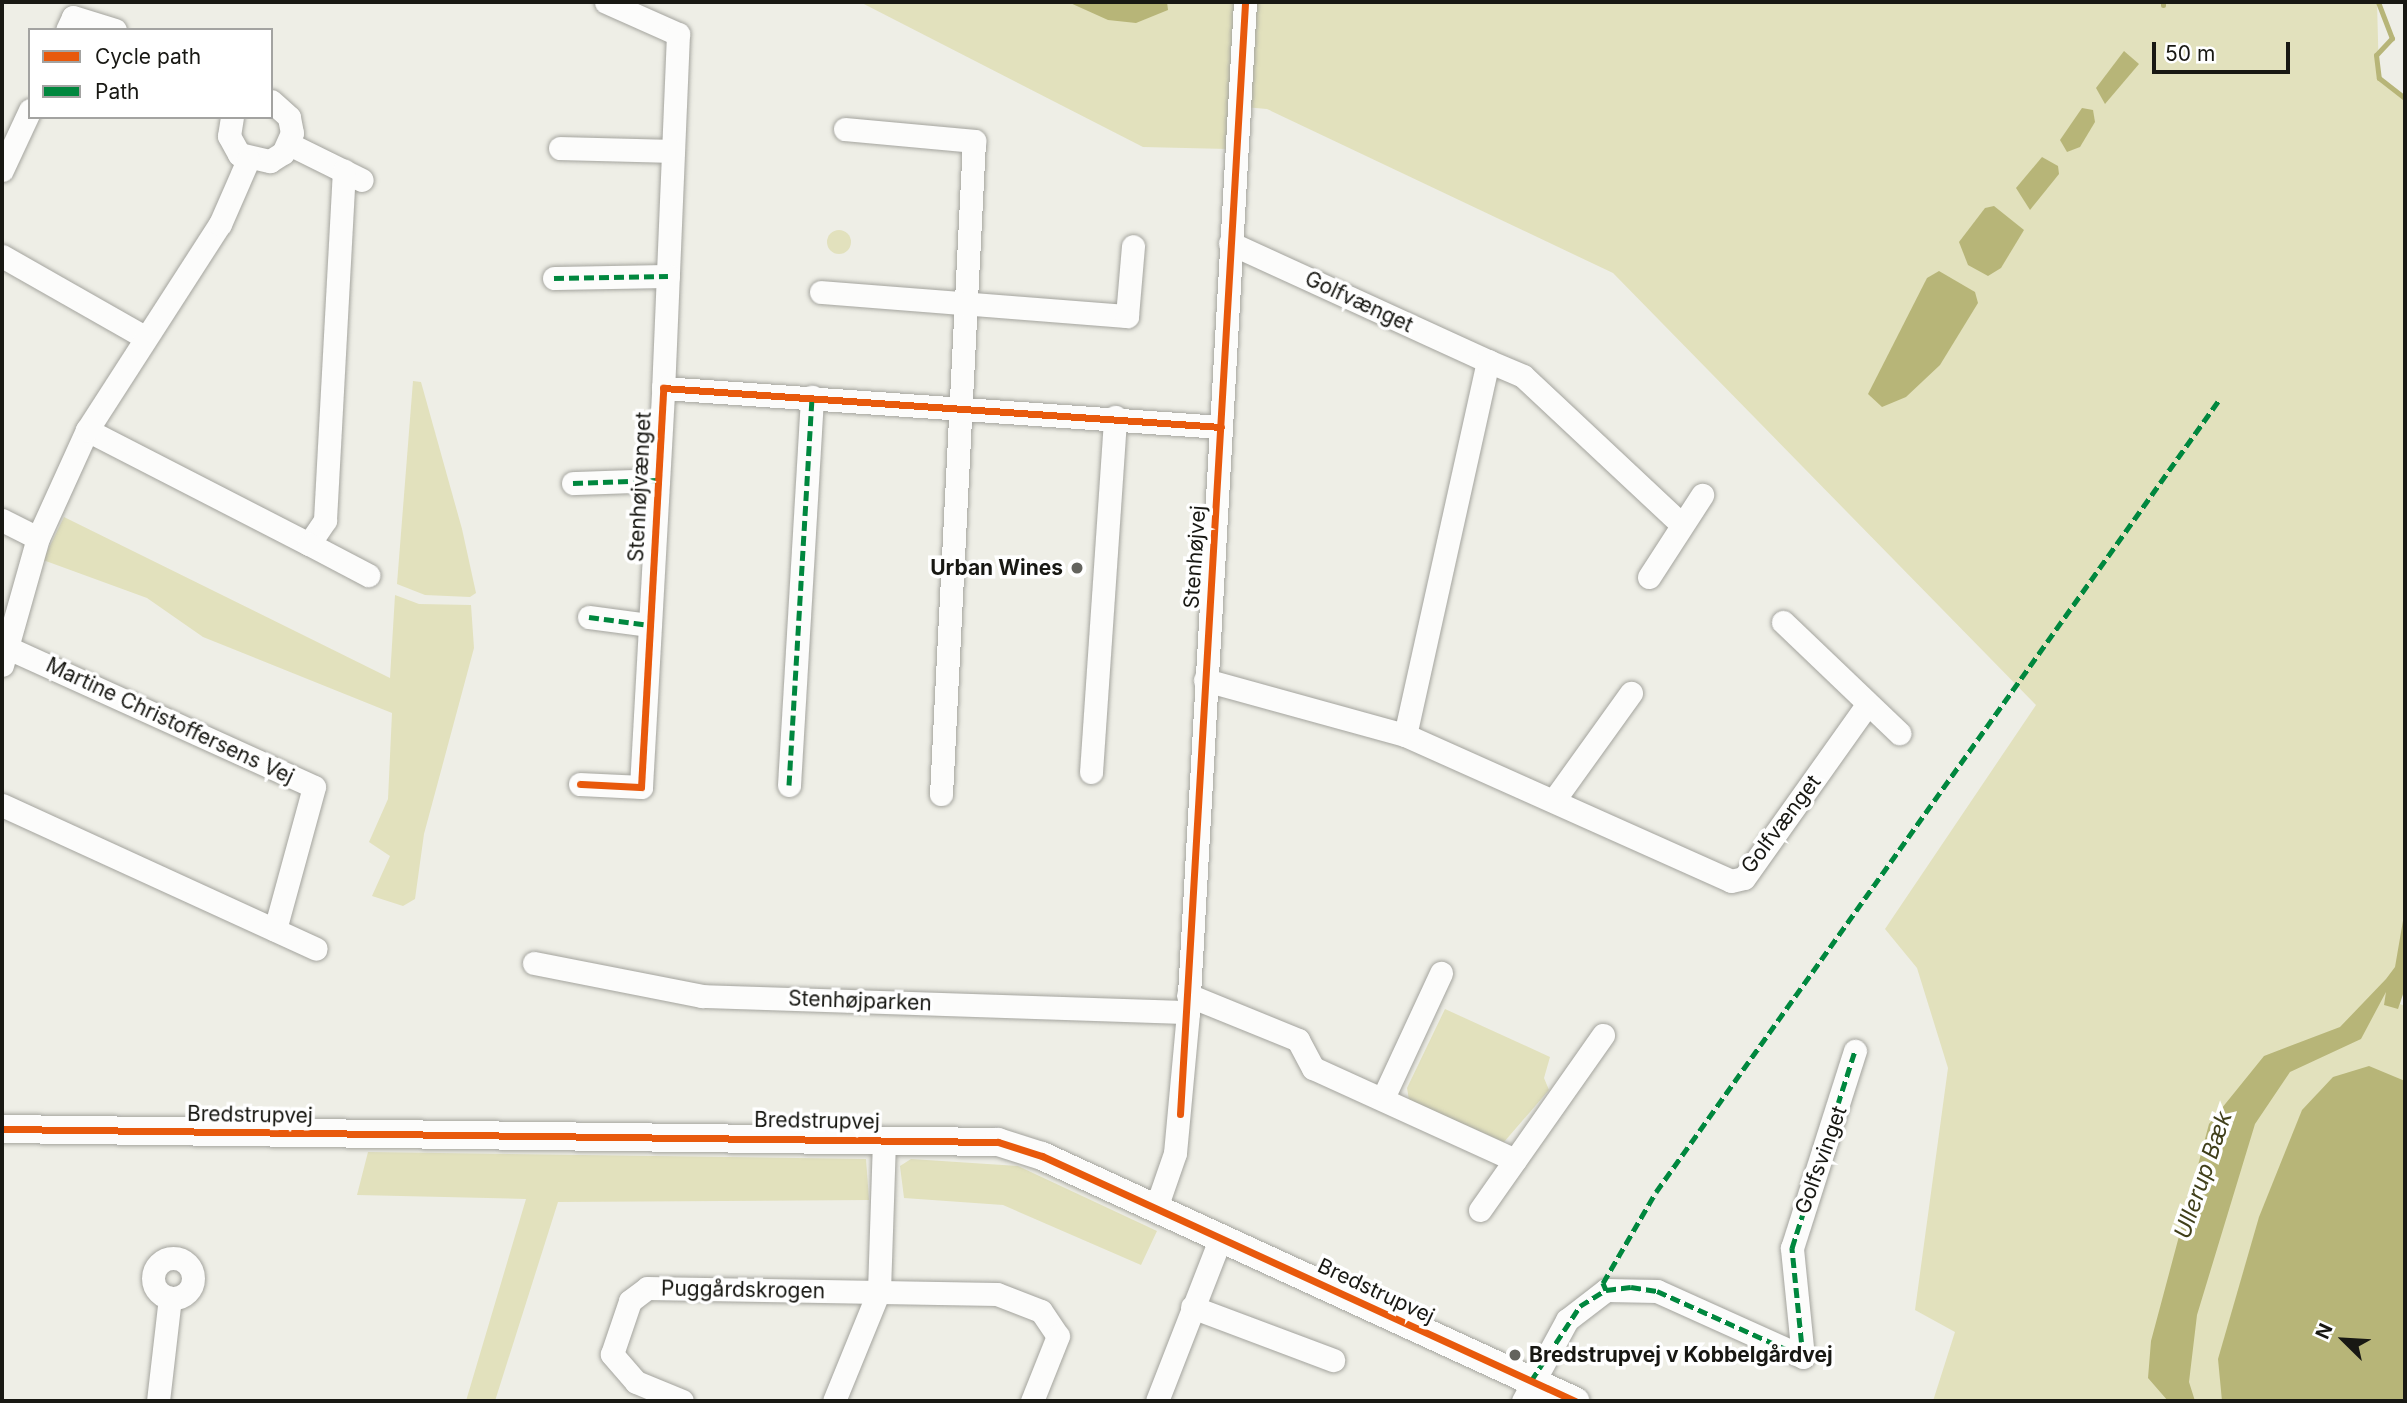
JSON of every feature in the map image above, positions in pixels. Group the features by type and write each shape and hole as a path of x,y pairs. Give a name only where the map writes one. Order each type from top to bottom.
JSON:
{"street":[{"name":"Stenhøjvænget","path":"580,784 641,787 663,388 678,34 606,2"},
{"name":"Stenhøjvej","path":"1156,1208 1175,1153 1188,1004 1245,2"},
{"path":"68,28 73,17 109,28"},
{"path":"232,119 229,136 248,160 270,161 289,144 289,117 273,103"},
{"path":"2,170 28,114"},
{"path":"845,129 974,141 965,408 941,794"},
{"path":"289,144 353,175 325,520 309,544"},
{"path":"560,148 673,151"},
{"name":"Martine Christoffersens Vej","path":"248,160 220,224 143,336 87,430 38,538 4,656 314,787 275,930"},
{"name":"Golfvænget","path":"1230,243 1523,376 1681,524"},
{"path":"821,292 1127,316 1133,246"},
{"path":"2,257 143,336"},
{"path":"554,278 668,276"},
{"path":"1405,735 1489,361"},
{"name":"Stenhøjvænget","path":"663,388 1115,417 1221,427"},
{"path":"789,785 812,397"},
{"path":"1091,772 1115,417"},
{"path":"87,430 368,575"},
{"name":"Stenhøjvænget","path":"573,483 658,480"},
{"path":"1649,577 1702,495"},
{"path":"2,520 38,538"},
{"path":"589,617 649,625"},
{"path":"1783,622 1899,733"},
{"name":"Golfvænget","path":"1205,680 1405,735 1731,881 1744,878 1867,705"},
{"path":"1553,800 1631,693"},
{"path":"2,805 316,949"},
{"name":"Stenhøjparken","path":"534,963 702,996 1188,1004"},
{"path":"1383,1098 1441,972"},
{"path":"1188,1004 1298,1040 1313,1068 1515,1160"},
{"path":"1480,1210 1603,1035"},
{"name":"Golfsvinget","path":"1527,1391 1580,1306 1606,1290 1631,1286 1657,1291 1803,1357 1792,1248 1855,1051"},
{"name":"Bredstrupvej","path":"2,1129 998,1142 1156,1208 1527,1391 1575,1401"},
{"path":"834,1401 879,1291 884,1140"},
{"path":"1157,1401 1220,1239"},
{"name":"Puggårdskrogen","path":"682,1401 636,1382 612,1354 615,1328 630,1301 646,1288 879,1291"},
{"path":"879,1291 975,1290 1041,1311 1058,1336 1032,1401"},
{"path":"158,1401 170,1298"},
{"path":"1192,1307 1333,1360"}],"green space":[{"path":"860,2 2377,2 2379,78 2405,98 2405,988 2400,1004 2405,1006 2405,1401 1933,1401 1955,1332 1915,1310 1948,1068 1917,968 1885,929 2036,705 1613,273 1267,109 1233,106 1228,149 1143,147"},
{"path":"839,230 848,233 851,242 848,251 839,254 830,251 827,242 830,233"},
{"path":"413,381 421,382 462,529 476,593 470,597 425,595 397,584"},
{"path":"64,517 390,678 395,595 419,604 471,605 474,648 424,834 415,899 403,906 372,896 390,856 369,842 388,799 392,713 203,637 147,598 43,560"},
{"path":"1445,1009 1550,1057 1544,1078 1549,1090 1504,1142 1409,1100 1407,1088"},
{"path":"368,1152 866,1159 869,1200 558,1202 495,1401 466,1401 526,1199 357,1195"},
{"path":"911,1159 1018,1166 1157,1231 1141,1265 1003,1205 904,1198 900,1166"}],"water":[{"path":"1068,2 1167,2 1168,10 1136,23 1108,20"},
{"path":"2124,51 2139,64 2105,104 2096,88"},
{"path":"2082,108 2093,110 2095,122 2080,147 2067,152 2060,140"},
{"path":"2042,157 2058,166 2059,174 2030,210 2016,188"},
{"path":"1994,206 2024,230 2001,268 1988,276 1968,265 1959,242 1985,208"},
{"path":"1939,271 1975,292 1978,303 1940,365 1906,397 1882,407 1868,394 1927,278"},
{"path":"2405,909 2405,988 2398,1009 2384,1005 2386,992 2361,1039 2290,1072 2255,1124 2197,1315 2189,1382 2195,1401 2168,1401 2148,1378 2151,1341 2209,1124 2264,1056 2340,1027 2386,979 2395,967"},
{"path":"2369,1066 2405,1081 2405,1401 2222,1401 2218,1359 2259,1217 2302,1110 2333,1077"}],"waterway":[{"name":"Ullerup Bæk","path":"2378,2 2392,38 2376,55 2379,78 2405,98"}],"marked path":[{"path":"554,278 668,276"},
{"path":"789,785 812,397"},
{"path":"1606,1290 1603,1283 1656,1192 2219,400"},
{"path":"573,483 658,480"},
{"path":"589,617 649,625"},
{"path":"1531,1381 1580,1306 1606,1290 1631,1287 1657,1291 1803,1357 1792,1248 1855,1051"}],"cycle path":[{"path":"1180,1114 1245,2"},
{"path":"580,784 641,787 663,388 1221,427"},
{"path":"2,1129 998,1142 1042,1156 1575,1401"}],"place":[{"name":"Urban Wines","path":"1077,568"},
{"name":"Bredstrupvej v Kobbelgårdvej","path":"1515,1355"}]}
